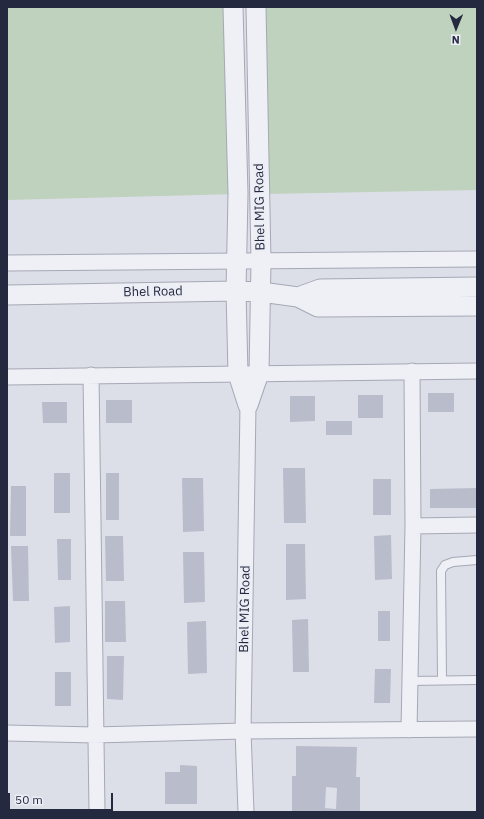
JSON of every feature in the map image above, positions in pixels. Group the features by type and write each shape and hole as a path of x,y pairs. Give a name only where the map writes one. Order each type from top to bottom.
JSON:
{"street":[{"name":"Bhel MIG Road","path":"233,7 238,260 236,291 238,374 248,405 243,731 246,812"},
{"name":"Bhel MIG Road","path":"248,405 260,373 261,261 256,7"},
{"path":"7,263 477,259"},
{"name":"Bhel Road","path":"298,297 320,289 477,287"},
{"name":"Bhel Road","path":"7,295 236,291 261,292 298,297 318,307 477,306"},
{"path":"7,377 477,371"},
{"path":"409,730 413,526 412,372"},
{"path":"91,375 97,812"},
{"path":"413,526 477,525"},
{"path":"7,733 95,735 243,731 477,728"}],"lane":[{"path":"442,680 441,571 445,565 453,562 477,560"},
{"path":"410,681 477,680"}],"green space":[{"path":"7,7 233,7 238,194 7,200"},
{"path":"262,7 477,7 477,190 265,194"}],"building":[{"path":"428,393 454,393 454,412 428,412"},
{"path":"358,395 383,395 383,418 358,418"},
{"path":"290,396 315,396 315,421 290,422"},
{"path":"106,400 132,400 132,423 106,423"},
{"path":"42,402 67,402 67,423 43,423"},
{"path":"326,421 352,421 352,435 326,435"},
{"path":"283,468 305,468 306,523 284,523"},
{"path":"54,473 70,473 70,513 54,513"},
{"path":"106,473 119,473 119,520 106,520"},
{"path":"182,478 203,478 204,531 183,532"},
{"path":"373,479 391,479 391,515 373,515"},
{"path":"11,486 26,486 26,536 10,536"},
{"path":"477,488 477,508 430,508 430,489"},
{"path":"391,535 392,579 375,580 374,536"},
{"path":"105,536 123,536 124,581 106,581"},
{"path":"57,539 71,539 71,580 58,580"},
{"path":"286,544 305,544 306,599 286,600"},
{"path":"11,546 28,546 29,601 13,601"},
{"path":"183,552 204,552 205,602 184,603"},
{"path":"105,601 125,601 126,642 105,642"},
{"path":"70,606 70,642 55,643 54,607"},
{"path":"378,611 390,611 390,641 378,641"},
{"path":"308,619 309,672 293,672 292,620"},
{"path":"206,621 207,673 188,674 187,622"},
{"path":"107,656 124,656 123,700 107,699"},
{"path":"375,669 391,669 390,703 374,703"},
{"path":"55,672 71,672 71,706 55,706"},
{"path":"296,746 357,747 356,777 360,777 360,812 292,812 292,776 296,776","holes":["326,787 337,788 336,809 325,808"]},
{"path":"180,765 197,766 197,804 165,804 165,772 180,772"}]}
